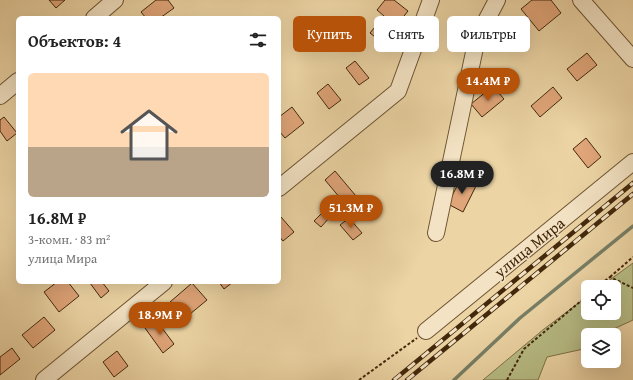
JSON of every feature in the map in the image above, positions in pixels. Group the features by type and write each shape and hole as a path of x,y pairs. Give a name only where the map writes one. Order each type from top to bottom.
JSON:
{"street":[{"path":"96,16 114,0"},
{"path":"281,186 398,91 431,0"},
{"path":"581,0 633,59"},
{"path":"436,233 477,38 495,1"},
{"path":"0,96 16,83"},
{"name":"улица Мира","path":"426,331 633,162"},
{"path":"44,380 162,284"}],"path":[{"path":"605,280 633,257"},
{"path":"610,276 633,288"},
{"path":"507,380 524,349 581,301"},
{"path":"359,380 426,331"}],"green space":[{"path":"633,263 633,320 616,328 581,328 581,350 547,357 538,380 483,380 544,329 581,301 581,320 621,320 621,280 610,280"}],"building":[{"path":"49,0 65,0 56,8"},
{"path":"156,0 168,0 174,8 163,16 144,16 141,12"},
{"path":"385,0 394,0 408,11 404,16 384,16 377,10"},
{"path":"532,0 551,0 561,13 539,31 530,20 530,16 527,16 521,9"},
{"path":"374,28 374,36 370,33"},
{"path":"587,53 597,65 577,81 567,69"},
{"path":"355,61 369,78 359,85 346,68"},
{"path":"328,84 341,100 329,109 317,93"},
{"path":"493,86 504,99 482,117 471,104"},
{"path":"553,87 562,98 540,117 531,106"},
{"path":"292,107 304,123 285,138 281,133 281,115"},
{"path":"4,117 16,132 16,134 7,141 0,131 0,120"},
{"path":"586,138 601,157 588,168 573,149"},
{"path":"335,171 361,202 351,211 325,180"},
{"path":"461,178 476,186 463,212 448,204"},
{"path":"324,211 330,217 321,227 314,221"},
{"path":"281,217 294,232 283,241 281,238"},
{"path":"349,218 362,233 353,240 340,225"},
{"path":"54,284 70,284 79,296 59,312 44,292"},
{"path":"91,284 104,284 109,291 101,298"},
{"path":"191,284 193,284 207,300 184,319 170,302"},
{"path":"220,284 230,284 224,289"},
{"path":"44,317 55,330 33,348 22,335"},
{"path":"156,320 174,344 163,353 145,328"},
{"path":"12,348 20,359 0,375 0,357"},
{"path":"117,351 128,366 114,377 103,362"}],"waterway":[{"path":"454,380 520,318 633,226"}],"railway":[{"path":"394,380 633,183"},
{"path":"407,380 633,194"}]}
